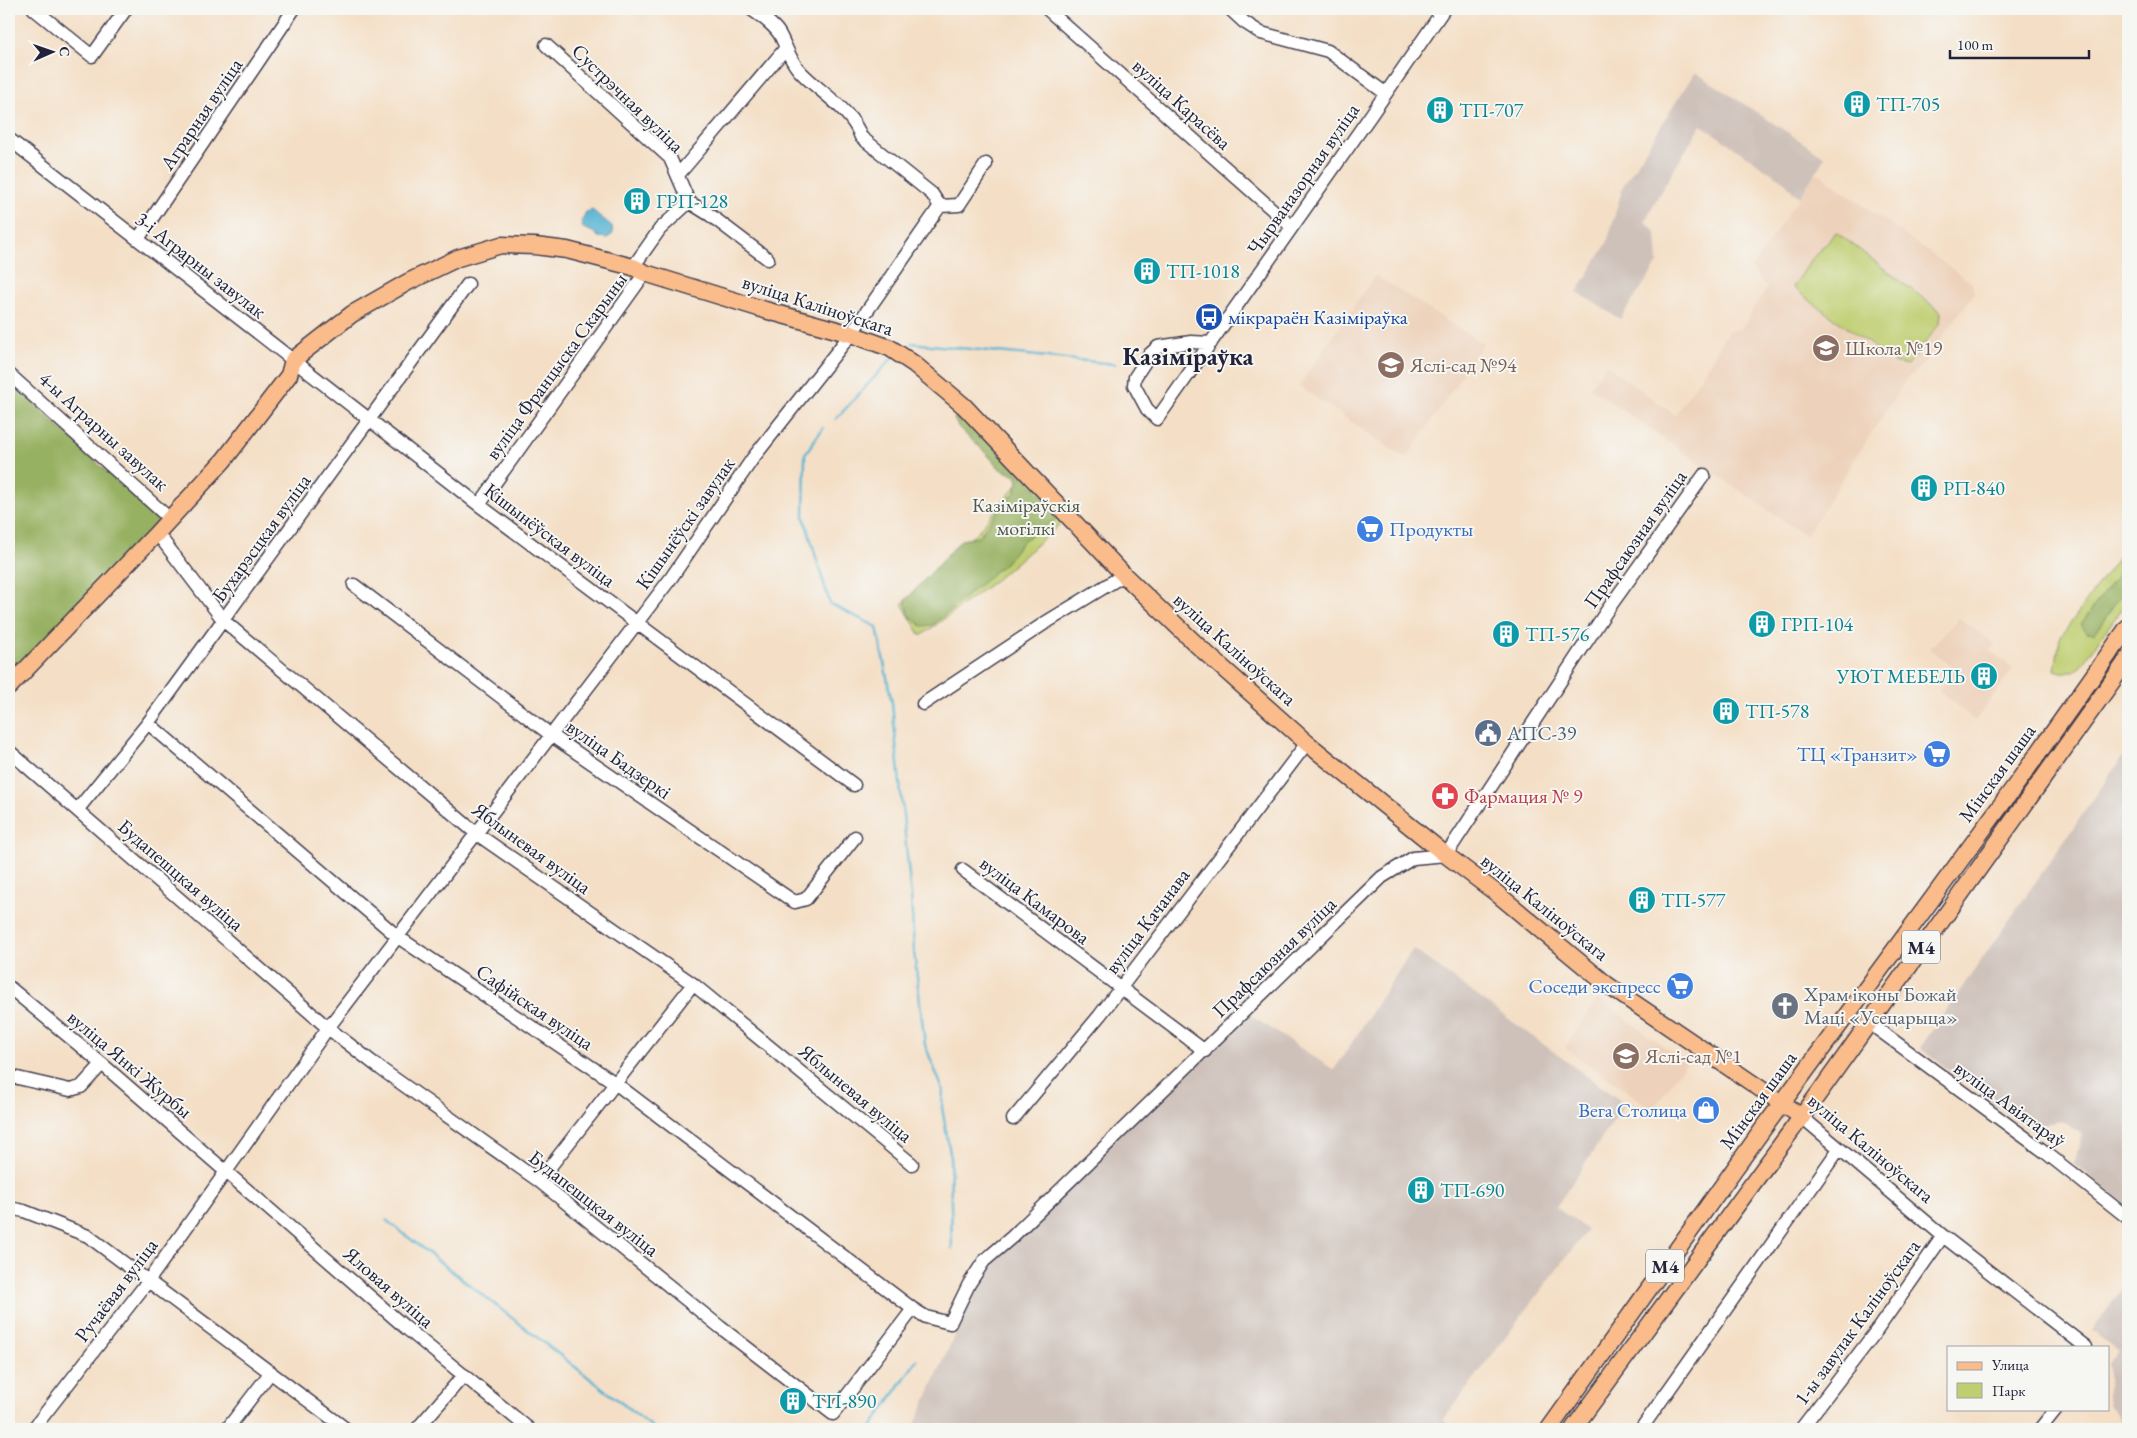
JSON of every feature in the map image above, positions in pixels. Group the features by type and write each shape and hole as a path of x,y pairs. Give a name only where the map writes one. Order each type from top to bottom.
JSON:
{"main road":[{"name":"вуліца Каліноўскага","path":"293,360 352,314 408,282 458,258 501,245 535,246 567,250 851,334 890,348 914,364 964,406 1124,575 1198,646 1307,742 1446,856 1495,892 1606,984 1802,1117"},
{"name":"4-ы Аграрны завулак","path":"9,687 157,533 224,460 289,375 293,360"},
{"name":"Мінская шаша","path":"1549,1429 1782,1103 2015,786 2128,627"},
{"name":"Мінская шаша","path":"1573,1429 1802,1117 2128,659"}],"street":[{"path":"34,9 92,56 126,9"},
{"name":"Аграрная вуліца","path":"138,239 294,9"},
{"path":"751,9 779,34 785,49 798,69 854,123 861,137 932,194 940,206 959,205 986,164"},
{"name":"вуліца Карасёва","path":"1047,9 1292,227"},
{"path":"1230,9 1244,22 1261,33 1328,51 1385,92"},
{"name":"Чырваназорная вуліца","path":"1211,343 1191,342 1158,347 1150,354 1135,377 1134,385 1147,409 1158,419 1372,115 1385,92 1444,9"},
{"name":"Сустрэчная вуліца","path":"546,45 670,158 689,202"},
{"path":"678,175 785,49"},
{"name":"3-і Аграрны завулак","path":"9,140 370,420"},
{"path":"689,202 710,215 768,259"},
{"name":"вуліца Францыска Скарыны","path":"479,505 639,270 660,229 689,202"},
{"name":"Кішынёўскі завулак","path":"551,735 637,624 704,532 753,458 851,334 940,206"},
{"name":"Бухарэсцкая вуліца","path":"78,809 148,723 224,621 468,284"},
{"name":"4-ы Аграрны завулак","path":"9,374 170,519"},
{"name":"Кішынёўская вуліца","path":"370,420 479,505 854,785"},
{"name":"Прафсаюзная вуліца","path":"913,1309 926,1317 950,1322 969,1284 984,1261 1012,1237 1382,877 1414,858 1446,856 1606,612 1704,474"},
{"name":"Яблыневая вуліца","path":"157,533 224,621 477,834 693,984 912,1164"},
{"path":"922,704 1045,622 1124,575"},
{"name":"вуліца Бадзеркі","path":"354,585 551,735 795,902 806,899 855,837"},
{"name":"Сафійская вуліца","path":"148,723 398,937 614,1083 913,1309"},
{"path":"328,1028 551,735"},
{"name":"вуліца Качанава","path":"1013,1119 1100,1015 1307,742"},
{"name":"Будапешцкая вуліца","path":"9,751 328,1028 381,1069 539,1181 720,1327 833,1414 913,1309"},
{"name":"вуліца Камарова","path":"963,870 1205,1050"},
{"path":"539,1181 693,984"},
{"name":"вуліца Янкі Журбы","path":"9,987 226,1170"},
{"name":"вуліца Авіятараў","path":"1868,1022 2045,1152 2128,1218"},
{"name":"Ручаёвая вуліца","path":"33,1429 148,1280 328,1028"},
{"path":"9,1076 70,1090 81,1087 102,1064"},
{"name":"вуліца Каліноўскага","path":"1802,1117 1943,1236 2085,1346"},
{"path":"1640,1429 1839,1148"},
{"name":"Яловая вуліца","path":"226,1170 280,1220 529,1429"},
{"path":"9,1208 24,1211 88,1236 346,1429"},
{"name":"1-ы завулак Каліноўскага","path":"1801,1429 1877,1330 1943,1236"},
{"path":"227,1429 270,1372"},
{"path":"417,1429 464,1375"},
{"path":"2040,1429 2055,1410"}],"shaded area":[{"path":"1695,72 1825,157 1800,197 1786,183 1701,125 1645,221 1656,233 1658,263 1620,319 1577,292 1607,243 1623,186"},
{"name":"Школа №19","path":"1815,174 1821,174 1972,283 1974,294 1917,371 1906,379 1806,536 1590,388 1606,365 1675,415 1707,368 1728,331 1741,329 1767,288 1751,268"},
{"name":"Яслі-сад №94","path":"1375,275 1483,344 1406,459 1299,386"},
{"path":"1959,618 1995,644 1990,651 2013,668 1975,721 1939,690 1953,668 1930,648"},
{"path":"2128,749 2128,1206 2074,1164 2082,1134 2063,1121 2026,1127 1920,1048"},
{"path":"1413,949 1625,1104 1556,1207 1587,1230 1443,1420 1455,1429 913,1429 990,1255 1247,1013 1334,1070"},
{"name":"Яслі-сад №1","path":"1598,998 1686,1063 1653,1109 1565,1048"},
{"path":"2128,1280 2128,1429 2110,1408 2110,1361 2118,1351 2092,1331"}],"green space":[{"path":"1836,232 1941,312 1940,323 1907,365 1896,363 1793,287 1812,259"},
{"path":"9,380 159,521 9,681"},
{"name":"Казіміраўскія могілкі","path":"959,412 1057,511 1055,520 1024,540 1005,563 933,625 922,626 910,617 905,601 961,540 978,537 1006,501 1015,493 1018,481 1016,476 1000,469 959,428 954,419"},
{"name":"Казіміраўскія могілкі","path":"1026,474 1067,518 996,580 921,636 902,604 978,531"},
{"path":"2128,543 2128,600 2080,667 2068,672 2055,670 2060,638"},
{"path":"2128,560 2128,585 2095,633 2086,632 2081,624"}],"water":[{"path":"592,210 612,226 613,234 607,238 598,237 595,233 583,228 581,222 586,212"}],"waterway":[{"path":"912,343 1115,364"},
{"path":"836,419 891,359"},
{"path":"823,428 805,454 804,517 830,604 877,627 892,703 911,896 914,951 925,1045 943,1090 942,1108 950,1153 952,1249"},
{"path":"386,1220 655,1429"},
{"path":"870,1429 917,1360"}],"place":[{"name":"ТП-705","path":"1857,104"},
{"name":"ТП-707","path":"1440,110"},
{"name":"ГРП-128","path":"637,201"},
{"name":"ТП-1018","path":"1147,271"},
{"name":"мікрараён Казіміраўка","path":"1209,317"},
{"name":"Школа №19","path":"1826,348"},
{"name":"Яслі-сад №94","path":"1391,365"},
{"name":"РП-840","path":"1924,488"},
{"name":"Продукты","path":"1370,529"},
{"name":"ГРП-104","path":"1762,624"},
{"name":"ТП-576","path":"1506,634"},
{"name":"УЮТ МЕБЕЛЬ","path":"1984,676"},
{"name":"ТП-578","path":"1726,711"},
{"name":"АПС-39","path":"1488,733"},
{"name":"ТЦ «Транзит»","path":"1937,754"},
{"name":"Фармация № 9","path":"1445,796"},
{"name":"ТП-577","path":"1642,900"},
{"name":"Соседи экспресс","path":"1680,986"},
{"name":"Храм іконы Божай Маці «Усецарыца»","path":"1785,1006"},
{"name":"Яслі-сад №1","path":"1626,1056"},
{"name":"Вега Столица","path":"1706,1110"},
{"name":"ТП-690","path":"1421,1190"},
{"name":"ТП-890","path":"793,1401"}],"district":[{"name":"Казіміраўка","path":"1188,356"}]}
